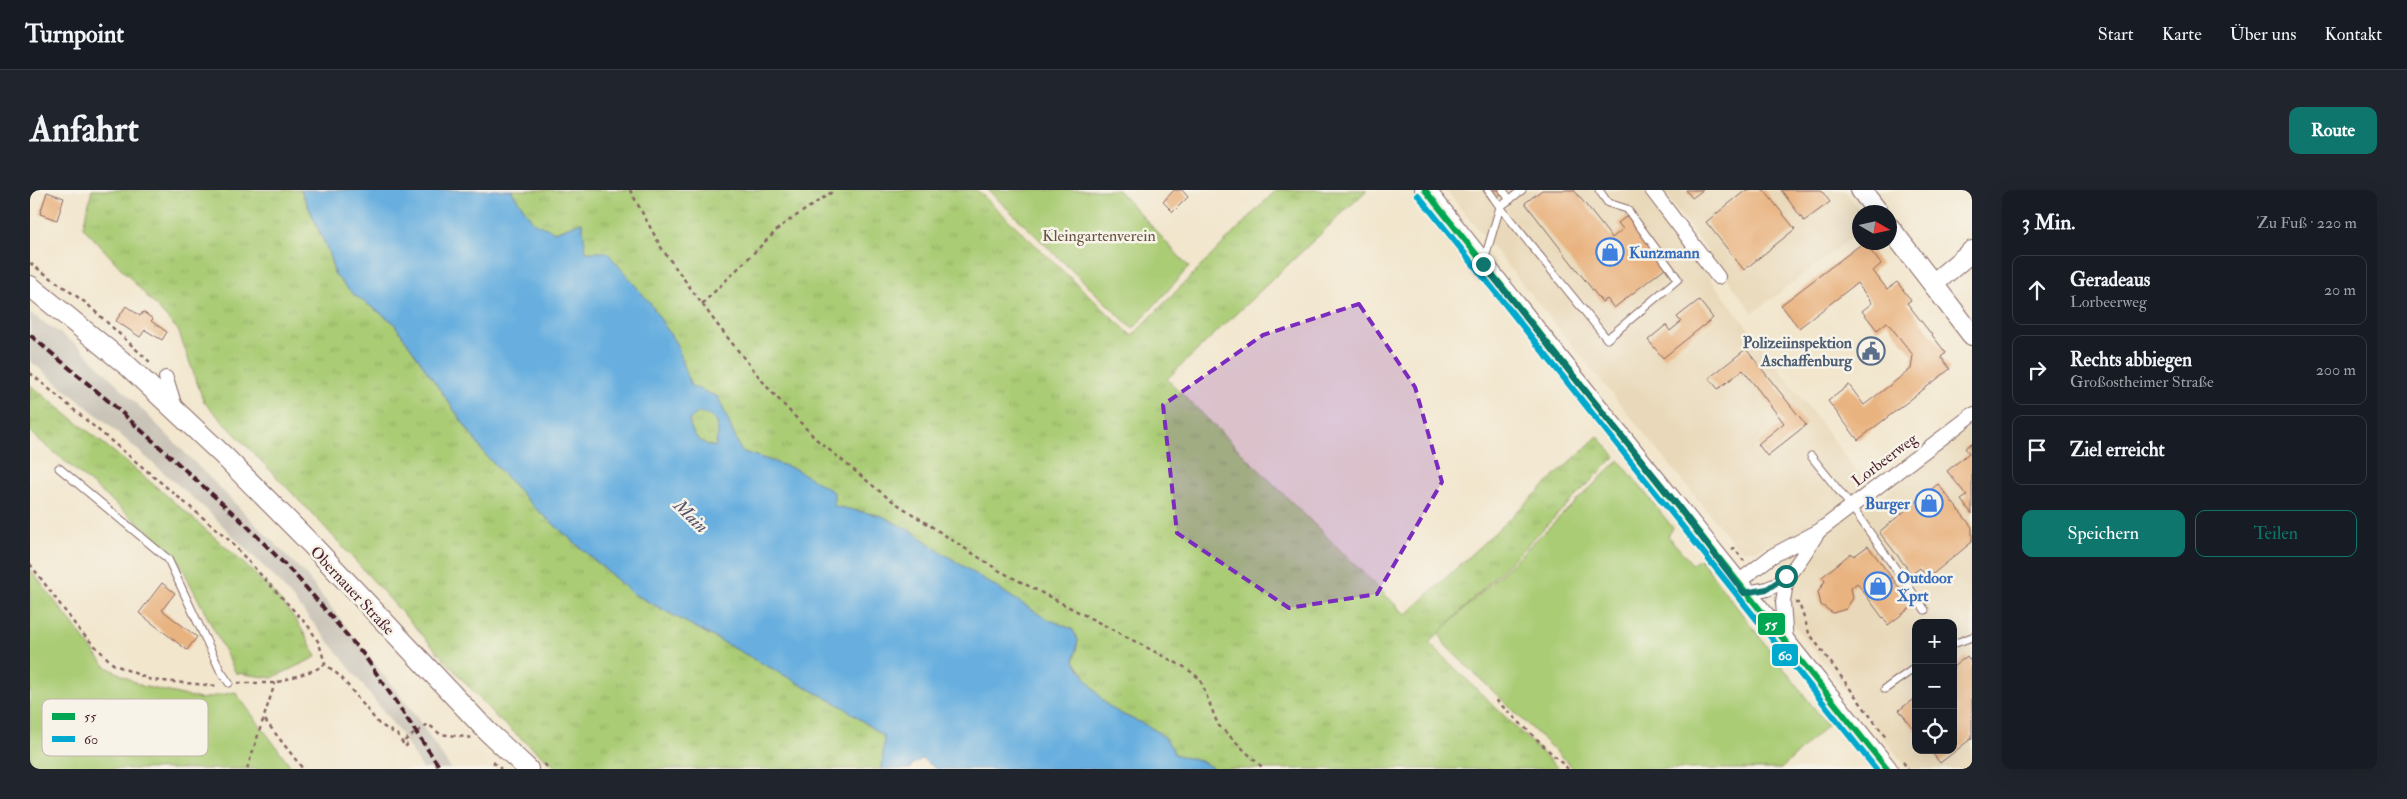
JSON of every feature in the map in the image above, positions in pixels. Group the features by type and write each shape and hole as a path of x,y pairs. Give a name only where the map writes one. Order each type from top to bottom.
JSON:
{"main road":[{"path":"1425,190 1678,506 1740,588 1894,765"},
{"path":"1861,190 1873,205"},
{"path":"1897,237 1972,335"},
{"path":"1933,284 1972,251"},
{"name":"Obernauer Straße","path":"30,286 129,366 225,457 306,538 487,732 528,769"}],"street":[{"path":"1652,190 1718,277"},
{"name":"Obernauer Straße","path":"166,378 177,412"},
{"name":"Lorbeerweg","path":"1740,588 1772,556 1819,531 1972,415"},
{"name":"Lorbeerweg","path":"1740,588 1767,589 1786,576 1819,531"},
{"name":"Lorbeerweg","path":"1786,576 1783,602 1786,643"}],"lane":[{"path":"1488,190 1607,339 1678,279 1627,209 1608,203 1599,190"},
{"path":"1503,190 1510,200"},
{"path":"1483,264 1500,207 1520,191"},
{"path":"1811,456 1851,506 1925,610"},
{"path":"59,468 168,559 220,670 229,683"},
{"path":"1957,643 1972,637"},
{"path":"1885,689 1912,670"}],"path":[{"path":"630,190 662,249 702,304 768,388 816,439 888,498 998,570 1186,668 1200,679 1218,725 1264,769"},
{"path":"702,304 781,226 835,190"},
{"path":"30,264 86,303 166,378"},
{"path":"30,373 174,491 226,537 309,627 319,643 325,664 341,677 379,724 398,735 405,747 407,745 404,741 428,724 440,734 470,740 487,732"},
{"path":"30,564 80,630 113,664 151,680 215,686 229,683 275,684 315,670 325,664"},
{"path":"1783,602 1800,603 1809,633 1891,745"},
{"path":"247,769 275,684"},
{"path":"1496,700 1568,769"},
{"path":"264,720 303,769"},
{"path":"1894,765 1908,769"}],"highlighted area":[{"path":"1359,304 1415,387 1442,482 1377,594 1289,608 1177,533 1163,405 1263,335"}],"shaded area":[{"path":"1446,190 1643,190 1878,499 1972,425 1972,769 1908,769 1795,627 1788,606 1794,577 1768,544 1758,550 1743,550 1734,544"},
{"path":"1662,190 1845,190 1856,205 1852,205 1852,237 1753,313"},
{"path":"30,313 80,347 304,573 415,715 451,769 423,769 400,733 331,644 277,580 209,512 102,419 30,361"}],"green space":[{"path":"92,190 301,190 328,251 335,275 353,294 393,322 484,453 534,507 632,593 845,708 884,737 882,769 558,769 498,719 322,524 204,402 178,330 83,227"},
{"path":"511,190 977,190 1132,336 1276,190 1367,190 1167,379 1406,615 1598,436 1615,457 1429,643 1559,769 1214,769 1203,762 1174,754 1170,744 1156,731 1110,707 1091,686 1074,661 1078,640 1072,629 1045,618 936,549 915,533 882,516 834,506 795,469 741,451 718,397 691,386 677,345 585,252 582,222 555,232 533,222"},
{"name":"Kleingartenverein","path":"988,190 1118,190 1189,267 1133,329"},
{"path":"30,385 162,492 253,572 283,603 296,620 316,657 272,678 236,673 175,554 30,432"},
{"path":"699,412 710,416 717,422 718,434 715,447 701,441 694,435 689,420"},
{"path":"1619,460 1673,528 1668,536 1692,564 1700,559 1827,725 1781,769 1574,769 1446,646 1439,633"},
{"path":"30,569 105,666 142,686 201,699 235,692 293,769 30,769"}],"water":[{"name":"Main","path":"301,190 511,190 533,222 555,232 582,222 586,252 607,252 650,303 677,345 691,386 718,397 741,451 795,469 834,492 834,506 882,516 915,533 936,549 1045,618 1072,629 1078,640 1074,661 1096,692 1110,707 1156,731 1170,744 1174,754 1203,762 1214,769 937,769 922,759 912,765 911,769 882,769 884,737 845,708 632,593 534,507 484,453 393,322 353,294 335,275 328,251","holes":["699,412 710,416 717,422 718,434 715,447 701,441 694,435 689,420"]}],"building":[{"path":"1174,190 1182,190 1188,197 1173,212 1163,202"},
{"path":"1483,190 1506,190 1491,201"},
{"name":"Kunzmann","path":"1542,190 1574,190 1612,238 1623,229 1618,223 1627,216 1666,267 1614,308 1607,299 1602,302 1525,203"},
{"path":"1686,190 1703,190 1692,198"},
{"path":"1746,190 1764,190 1795,229 1744,270 1706,222"},
{"path":"1781,190 1821,190 1830,202 1804,221"},
{"path":"47,192 64,198 57,220 40,214"},
{"path":"1853,250 1870,250 1881,264 1873,271 1887,289 1897,282 1911,300 1907,303 1946,353 1941,357 1950,369 1858,440 1828,401 1849,385 1864,405 1911,369 1913,355 1887,322 1877,330 1862,311 1872,303 1857,283 1799,328 1781,305"},
{"path":"1699,300 1713,318 1663,358 1648,340 1666,325 1670,331 1681,322 1677,317"},
{"path":"126,306 140,316 143,312 153,319 151,321 167,332 162,340 145,330 140,337 116,321"},
{"path":"1746,349 1806,425 1767,456 1758,444 1784,423 1743,370 1718,389 1709,378"},
{"path":"1972,443 1972,514 1961,500 1967,496 1947,471 1969,453 1965,448"},
{"path":"1938,484 1972,527 1972,542 1928,578 1920,568 1912,574 1879,532"},
{"name":"Outdoor Xprt","path":"1868,546 1913,606 1888,625 1857,583 1851,588 1853,598 1846,609 1833,613 1821,605 1818,592 1825,581 1822,577 1851,553 1854,556"},
{"path":"162,583 175,593 162,610 197,637 187,650 139,613"},
{"path":"1967,656 1972,663 1972,738 1957,750 1957,664"},
{"path":"1912,700 1912,727 1899,710"},
{"path":"1933,754 1952,754 1940,763"}],"railway":[{"path":"30,335 112,404 245,524 297,577 364,655 441,769"}],"transit line":[{"name":"55","path":"1425,190 1887,769"},
{"name":"60","path":"1418,195 1876,769"}],"place":[{"name":"Kunzmann","path":"1610,252"},
{"name":"Polizeiinspektion Aschaffenburg","path":"1871,351"},
{"name":"Burger","path":"1929,503"},
{"name":"Outdoor Xprt","path":"1878,586"}],"route":[{"path":"1483,264 1678,506 1744,593 1767,589 1777,584 1786,576"}]}
